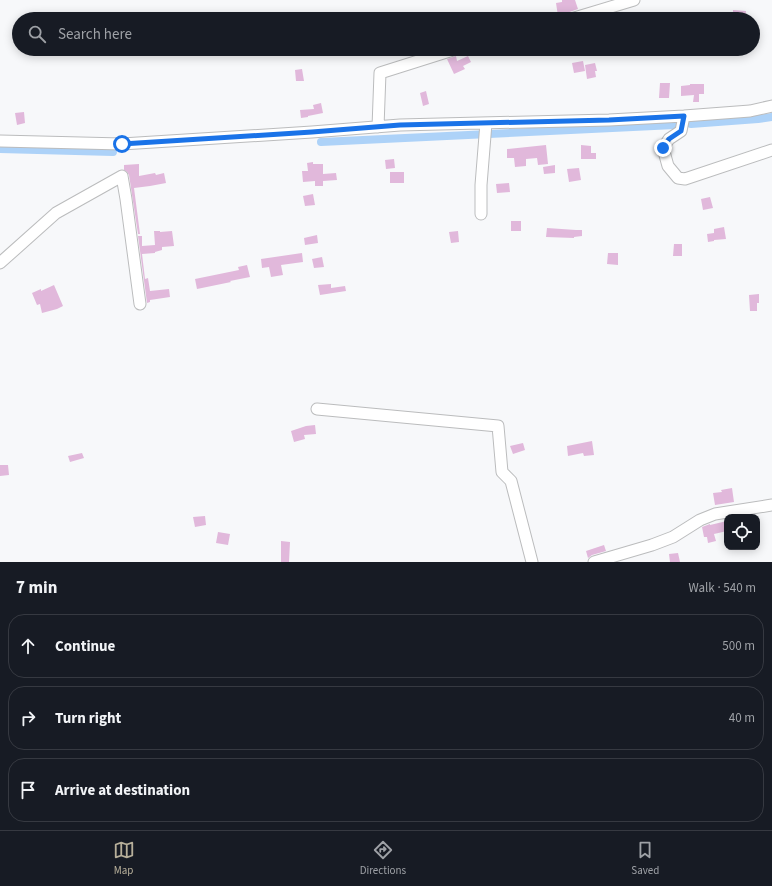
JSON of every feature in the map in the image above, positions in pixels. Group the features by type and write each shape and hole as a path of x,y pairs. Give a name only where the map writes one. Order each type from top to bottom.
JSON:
{"street":[{"path":"594,12 634,0"},
{"path":"378,127 380,73 434,56"},
{"path":"0,141 122,144 378,127 486,132 609,120 750,111 772,106"},
{"path":"684,116 681,131 669,139 663,148 668,166 678,178 685,179 772,150"},
{"path":"481,214 481,185 486,132"},
{"path":"0,263 56,213 122,176 140,304"},
{"path":"317,409 498,426 502,472 511,481 532,562"},
{"path":"594,562 652,545 673,537 700,520 715,514 772,505"}],"building":[{"path":"562,0 575,0 578,9 569,12 557,12 556,3 562,2"},
{"path":"733,10 746,11 746,12 733,12"},
{"path":"456,56 457,61 468,56 471,62 463,66 465,69 454,74 447,59"},
{"path":"583,61 585,71 574,73 572,63"},
{"path":"595,63 597,71 595,71 596,77 587,79 585,65"},
{"path":"302,69 304,81 296,81 295,70"},
{"path":"660,83 670,83 669,98 659,98"},
{"path":"690,84 704,84 704,94 699,94 699,102 693,102 694,95 681,96 681,86"},
{"path":"426,91 429,104 423,106 420,93"},
{"path":"321,103 323,113 301,118 300,110 314,109 313,105"},
{"path":"24,112 25,123 17,125 15,113"},
{"path":"546,145 548,164 538,165 537,158 526,159 526,166 515,167 514,158 507,158 507,149"},
{"path":"581,145 591,146 591,153 596,153 596,159 581,159"},
{"path":"394,159 395,168 386,169 385,160"},
{"path":"313,162 313,164 323,164 323,174 336,173 337,180 323,181 323,186 315,186 315,181 303,182 302,171 308,171 307,163"},
{"path":"139,164 139,176 164,173 166,183 134,188 140,234 138,234 129,175 124,170 124,165"},
{"path":"555,165 555,173 544,174 543,167"},
{"path":"579,168 581,180 569,182 567,169"},
{"path":"390,172 404,172 404,183 390,183"},
{"path":"509,183 510,192 497,193 496,184"},
{"path":"313,194 315,205 305,206 303,196"},
{"path":"710,197 713,208 703,210 701,199"},
{"path":"511,221 521,221 521,231 511,231"},
{"path":"724,227 726,239 708,242 707,234 714,233 714,229"},
{"path":"547,228 582,230 582,236 574,238 546,237"},
{"path":"154,231 172,231 174,246 162,247 162,250 155,253 142,254 145,279 148,278 150,291 169,289 170,297 150,300 150,302 147,303 138,236 142,236 142,246 155,245"},
{"path":"458,231 459,242 451,243 449,232"},
{"path":"317,235 318,243 305,245 304,238"},
{"path":"674,244 682,244 682,256 673,256"},
{"path":"302,253 303,262 281,265 283,275 271,277 269,267 262,268 261,259"},
{"path":"608,253 618,253 618,265 607,264"},
{"path":"322,257 324,267 314,268 312,259"},
{"path":"247,265 250,277 197,289 195,279 239,270 238,267"},
{"path":"331,284 331,288 345,286 346,291 320,295 318,285"},
{"path":"54,285 63,306 42,313 40,304 37,305 32,293"},
{"path":"759,294 757,311 750,311 749,295"},
{"path":"315,425 316,434 304,435 305,439 294,442 291,431 306,426"},
{"path":"592,441 594,455 584,456 583,453 568,456 567,446"},
{"path":"523,443 525,450 513,454 510,446"},
{"path":"82,453 84,458 70,462 68,456"},
{"path":"0,465 8,465 9,475 0,476"},
{"path":"732,488 734,502 715,505 713,493 722,492 721,490"},
{"path":"205,516 206,525 195,527 193,517"},
{"path":"724,522 724,532 714,534 716,541 708,543 707,537 704,537 702,527"},
{"path":"218,532 230,534 228,545 216,543"},
{"path":"281,541 290,542 289,562 281,562"},
{"path":"604,545 606,551 592,555 588,558 586,551"},
{"path":"678,553 680,562 670,562 669,554"}],"waterway":[{"path":"691,124 772,117"},
{"path":"321,142 675,125"},
{"path":"0,149 113,152"}],"route":[{"path":"122,144 400,125 609,120 684,116 681,131 669,139 663,148"}]}
